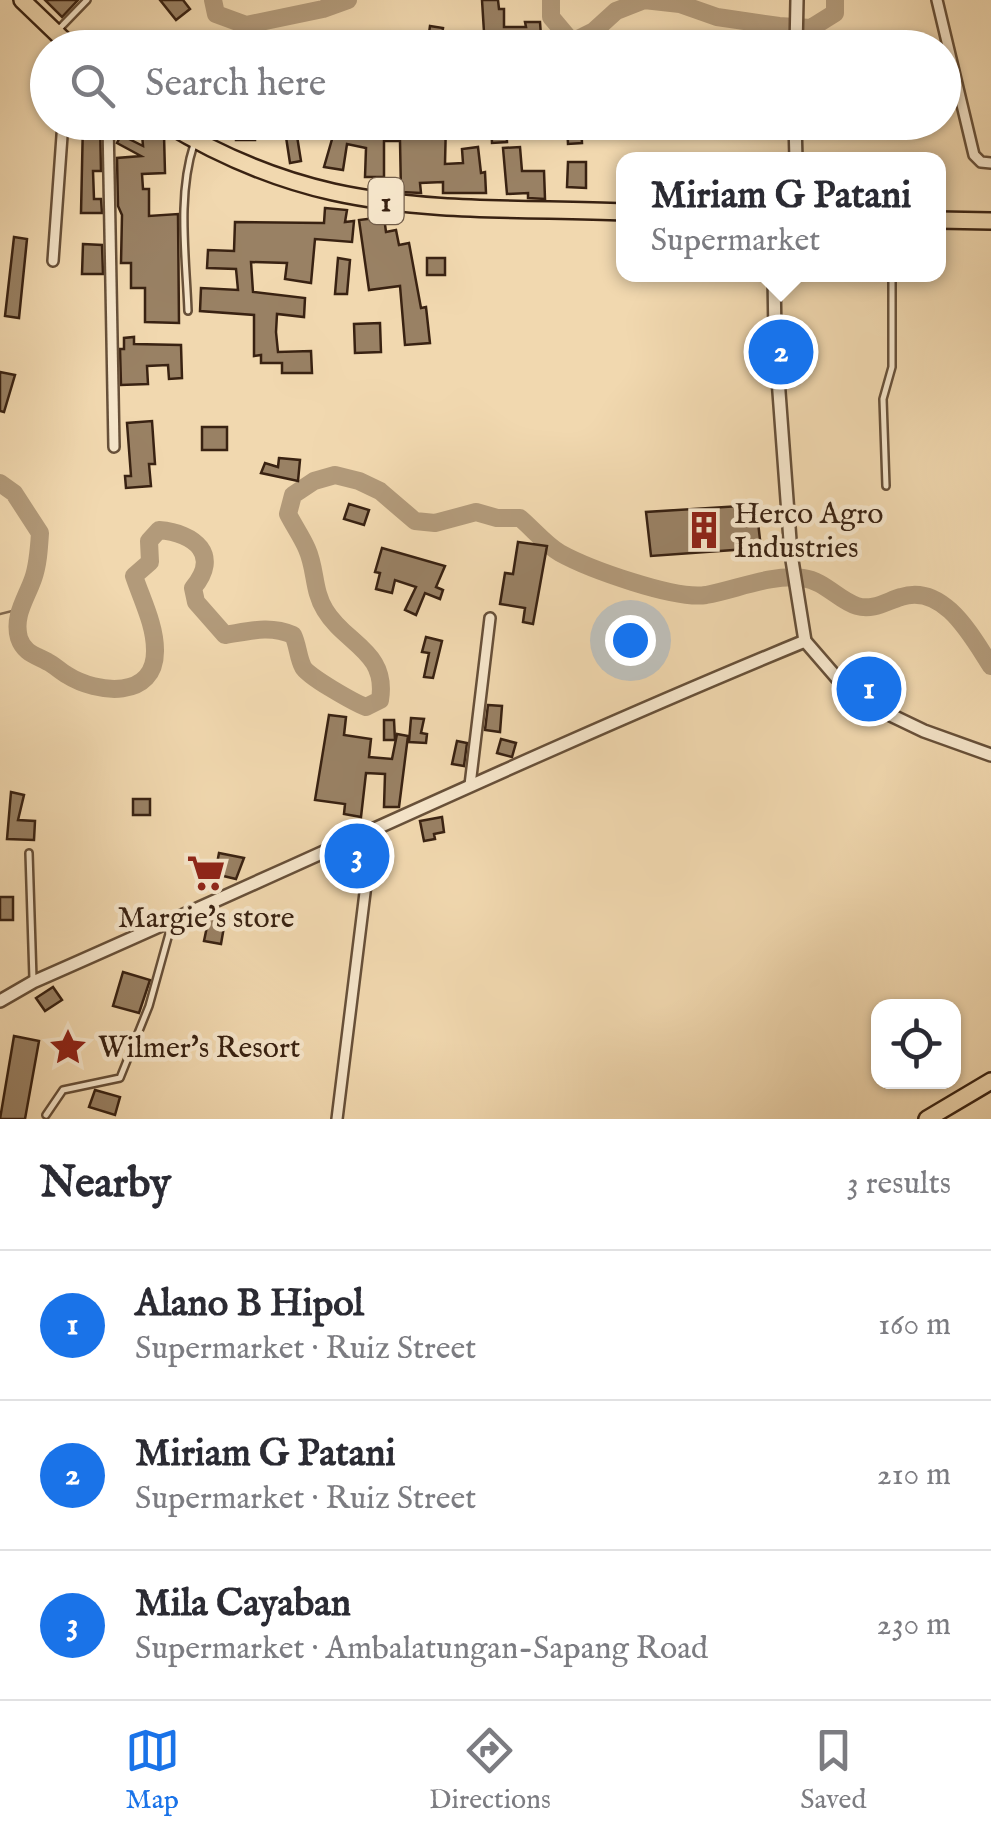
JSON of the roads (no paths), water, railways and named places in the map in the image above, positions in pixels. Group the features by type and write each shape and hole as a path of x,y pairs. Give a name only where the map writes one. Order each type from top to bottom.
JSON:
{"main road":[{"path":"22,0 54,30"},
{"name":"1","path":"195,141 332,192 450,206 616,212"},
{"path":"946,220 991,221"},
{"path":"927,1119 991,1081"}],"street":[{"path":"796,30 797,0"},
{"path":"936,0 943,30"},
{"path":"961,102 974,155 981,162 991,163"},
{"path":"53,260 62,140"},
{"path":"108,140 114,447"},
{"path":"774,282 791,554 806,641 836,678 876,708 924,731 991,755"},
{"path":"470,785 490,618"},
{"path":"0,1000 373,828 806,641"},
{"path":"337,1119 373,828"}],"lane":[{"path":"58,30 88,0"},
{"path":"188,311 185,202 188,162 195,141"},
{"path":"886,486 882,399 892,367 892,282"},
{"path":"28,853 34,982"},
{"path":"46,1115 63,1090 120,1078 149,1006 172,920"}],"waterway":[{"path":"213,0 216,14 246,25 348,0"},
{"path":"551,0 551,17 562,30"},
{"path":"595,30 616,11 644,0 680,4 717,17 811,28 835,13 835,0"},
{"path":"0,483 14,493 40,533 35,574 18,622 21,643 67,675 108,689 136,685 153,666 153,631 134,576 150,562 149,541 159,530 183,536 200,548 205,565 193,588 196,602 225,635 268,630 293,635 303,667 313,676 366,707 380,700 378,670 325,610 307,549 288,514 293,495 314,481 335,475 380,491 415,521 435,523 476,512 497,518 520,518 550,546 573,560 674,593 706,595 791,577 818,583 863,607 916,595 931,598 955,615 991,666"},
{"path":"0,614 20,609"}],"place":[{"name":"Miriam G Patani","path":"781,352"},
{"name":"Herco Agro Industries","path":"704,530"},
{"name":"Alano B Hipol","path":"869,689"},
{"name":"Mila Cayaban","path":"357,856"},
{"name":"Margie's store","path":"206,873"},
{"name":"Wilmer's Resort","path":"68,1047"}]}
